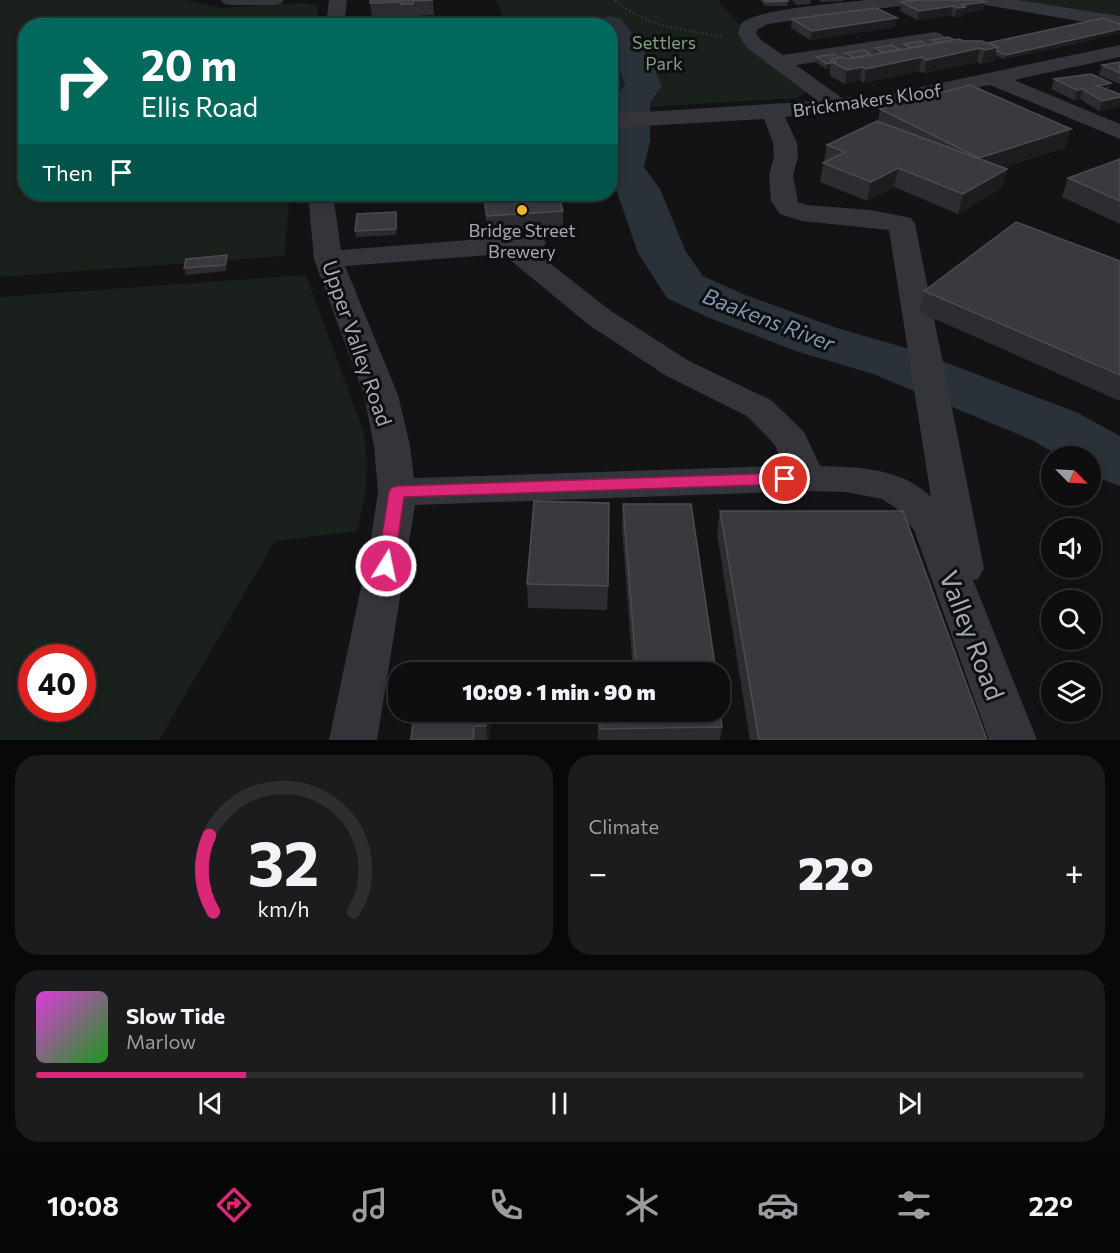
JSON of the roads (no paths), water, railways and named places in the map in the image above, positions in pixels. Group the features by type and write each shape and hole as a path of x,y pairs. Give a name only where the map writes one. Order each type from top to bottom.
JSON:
{"street":[{"path":"230,0 275,0"},
{"path":"336,18 338,0"},
{"path":"839,106 751,39 749,26 758,21 906,0"},
{"path":"985,0 1120,22"},
{"path":"779,62 935,38"},
{"name":"Brickmakers Kloof","path":"618,121 772,112 889,100 1120,51"},
{"path":"994,79 1120,132"},
{"path":"772,112 785,143 786,157 781,175 784,201 789,207 802,213 871,218 902,224 977,645"},
{"name":"Upper Valley Road","path":"321,201 328,259 381,395 392,446 397,492 390,544 353,740"},
{"path":"328,259 542,243"},
{"path":"510,245 600,318 677,368 759,408 791,440 807,478"},
{"name":"Valley Road","path":"397,492 807,478 869,481 899,490 923,510 933,529 1013,740"}],"waterway":[{"name":"Baakens River","path":"618,38 635,62 644,86 631,101 630,141 623,168 638,189 662,253 685,287 726,306 818,340 893,362 1056,427 1120,464"}],"place":[{"name":"Bridge Street Brewery","path":"522,210"}],"park label":[{"name":"Settlers Park","path":"664,52"}]}
